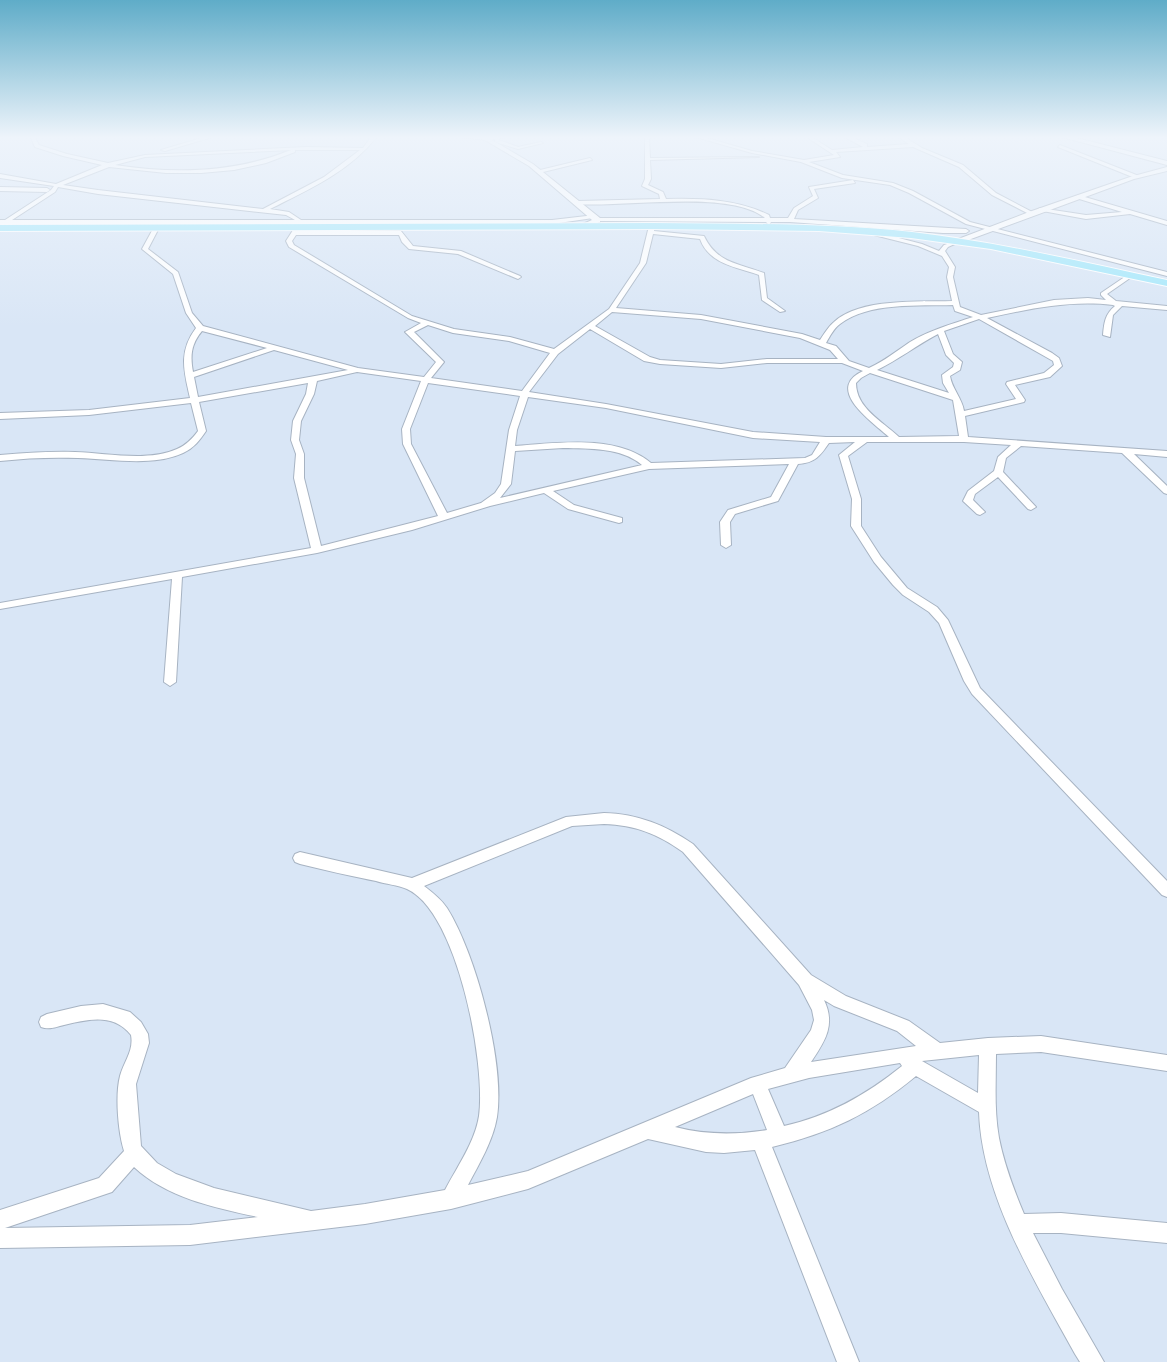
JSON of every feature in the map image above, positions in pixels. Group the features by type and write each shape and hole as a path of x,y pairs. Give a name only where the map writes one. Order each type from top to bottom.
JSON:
{"main road":[{"path":"2,224 156,228 586,226 651,229 769,223 957,241 1034,254 1167,283"}],"street":[{"path":"2,224 39,200"},
{"path":"173,200 266,209 293,215 298,220 290,243 308,258 400,313 453,331 510,339 555,352"},
{"path":"266,209 285,200"},
{"path":"574,200 595,218"},
{"path":"578,203 651,200"},
{"path":"669,200 750,207 762,212 769,223"},
{"path":"790,220 796,208 811,200"},
{"path":"924,200 963,221 1167,274"},
{"path":"1003,200 1031,213"},
{"path":"2,224 296,227 552,222 595,218 769,223 790,220 968,233 1068,200"},
{"path":"1090,200 1167,223"},
{"path":"1040,210 1086,217 1134,212"},
{"path":"586,226 595,218"},
{"path":"963,221 968,233"},
{"path":"296,227 401,233 404,241 411,248 459,252 518,278"},
{"path":"156,228 146,249 176,273 189,313 200,328 358,370 525,393 753,435 826,440 964,439 1167,453"},
{"path":"484,505 498,495 506,484 513,430 525,393 555,352 592,327 611,310 643,264 651,229 702,237 706,248 716,258 762,274 764,299 782,311"},
{"path":"860,230 920,245 942,254 952,267 950,277 959,323"},
{"path":"942,254 943,248 968,233"},
{"path":"1117,304 1103,294 1131,275"},
{"path":"895,438 857,404 852,392 852,383 866,371 892,360 913,344 940,330 980,317 1054,302 1088,300 1167,308"},
{"path":"1107,335 1107,320 1113,310 1119,306 1117,304"},
{"path":"822,343 838,322 859,312 881,307 956,305 1056,360 1058,366 1047,375 1010,384 1021,400 960,414"},
{"path":"611,310 701,317 802,336 836,350 843,361"},
{"path":"426,322 409,332 440,360 440,364 425,381 406,429 407,444 444,517"},
{"path":"592,327 647,359 660,362 722,366 767,361 843,361 866,371 956,399"},
{"path":"0,458 45,454 149,458 172,454 186,448 202,431 197,400 189,376 189,345 200,328"},
{"path":"940,330 950,355 958,362 957,368 946,375 946,383 959,402 964,439"},
{"path":"189,376 272,348"},
{"path":"0,416 107,410 253,393 358,370"},
{"path":"313,380 310,394 297,421 295,440 300,454 299,478 317,550"},
{"path":"867,439 843,455 853,486 858,517 856,526 865,541 903,590 936,611 955,641 962,668 976,691 1167,891"},
{"path":"0,606 317,550 375,537 484,505 649,466 794,463 815,458 826,440"},
{"path":"980,512 968,501 971,493 998,472 1002,457 1020,442"},
{"path":"510,449 593,446 638,455 649,466"},
{"path":"1124,450 1167,491"},
{"path":"726,545 725,522 731,512 774,499 794,463"},
{"path":"998,472 1030,507"},
{"path":"545,490 571,507 619,520"},
{"path":"170,682 177,576"},
{"path":"412,884 571,821 606,818 640,822 669,833 688,848 805,980 817,1003 822,1020 818,1033 791,1074"},
{"path":"300,858 412,884 440,910 454,940 467,974 485,1061 488,1116 485,1129 452,1199"},
{"path":"805,980 840,1001 903,1026 937,1051"},
{"path":"47,1022 87,1013 114,1012 125,1017 138,1031 140,1045 127,1083 130,1141 134,1154 149,1170 167,1181 201,1192 315,1220"},
{"path":"0,1238 190,1235 315,1220 452,1199 528,1180 757,1084 791,1074 892,1056 988,1046 1041,1044 1167,1063"},
{"path":"988,1046 987,1107 990,1137 999,1171 1017,1224 1082,1347 1093,1362"},
{"path":"892,1056 916,1066 987,1107"},
{"path":"648,1130 707,1143 740,1145 770,1139 846,1114 869,1102 916,1066"},
{"path":"757,1084 770,1139 848,1362"},
{"path":"0,1220 105,1185 134,1154"},
{"path":"1017,1224 1071,1224 1167,1233"}]}
